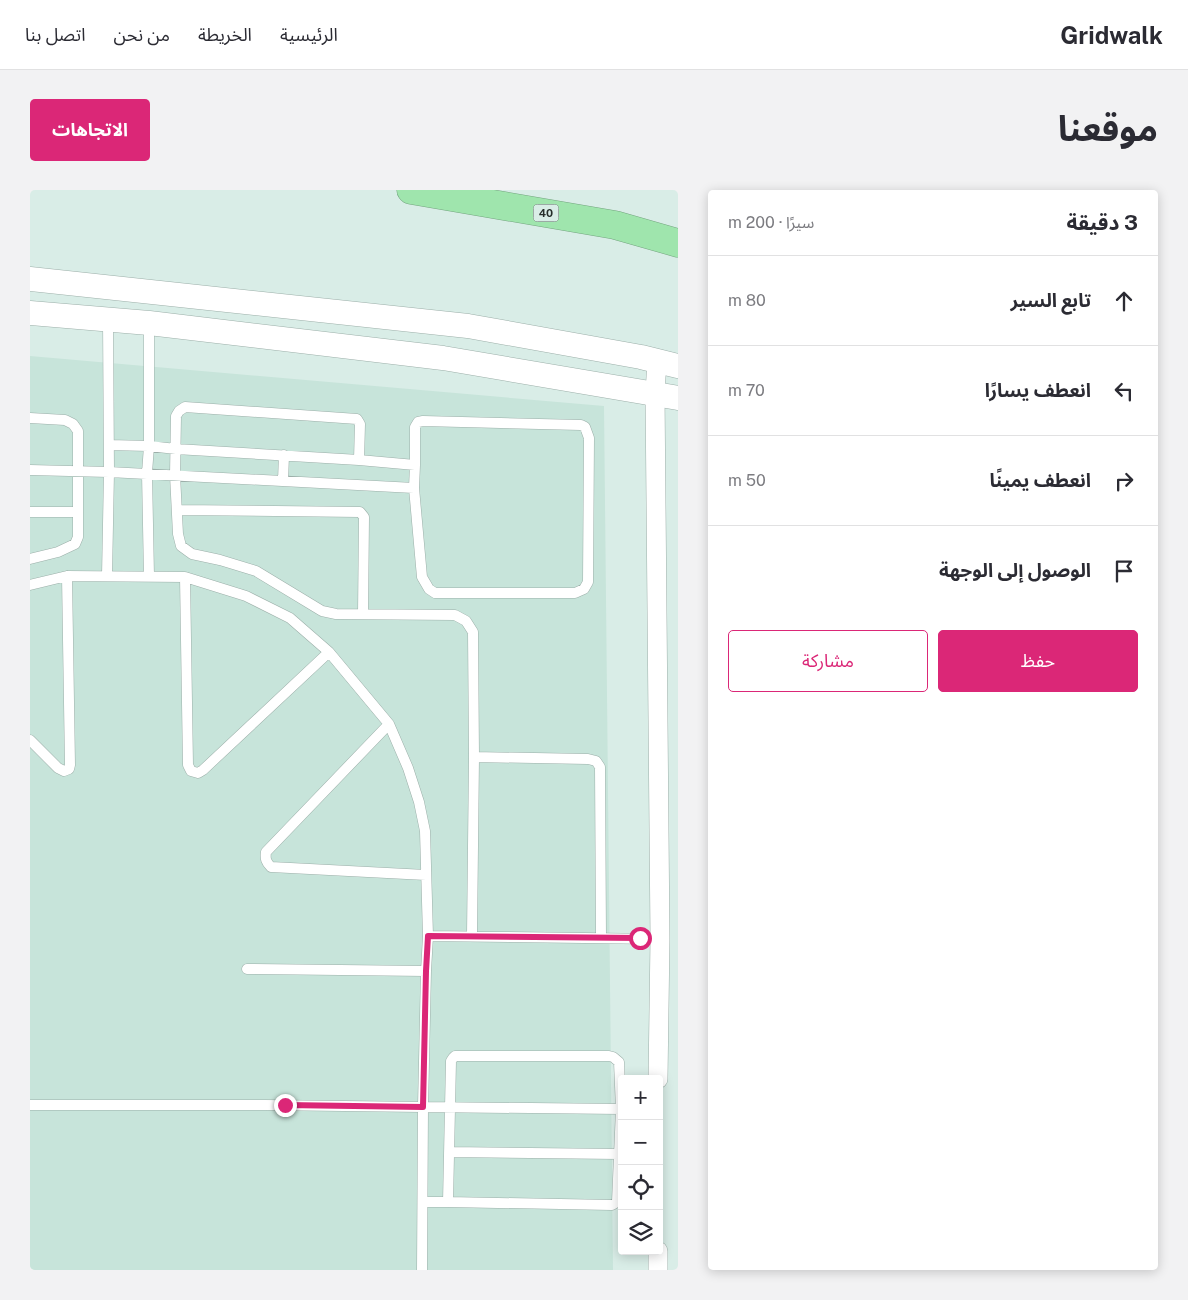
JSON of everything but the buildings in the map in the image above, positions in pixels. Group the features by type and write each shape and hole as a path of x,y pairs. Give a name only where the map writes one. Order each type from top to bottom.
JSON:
{"highway":[{"name":"40","path":"412,190 615,225 678,243"}],"street":[{"path":"30,279 468,326 667,363 655,393 660,939 658,1075"},
{"path":"30,314 149,323 443,358 678,398"},
{"path":"658,1255 658,1270"}],"lane":[{"path":"108,320 108,576"},
{"path":"149,323 149,446 147,474 149,576"},
{"path":"359,460 360,424 357,419 185,407 178,411 176,416 175,475 178,534 181,546 192,554 256,571 322,611 336,614 455,615 466,620 473,632 472,936"},
{"path":"30,418 65,420 73,424 78,431 78,537 74,544 58,552 30,558"},
{"path":"418,422 581,425 585,427 589,438 588,582 584,589 575,593 435,592 429,589 422,577 414,488 415,465 415,427 418,422"},
{"path":"109,445 149,446 415,465"},
{"path":"283,481 284,456"},
{"path":"30,470 175,475 414,488"},
{"path":"177,510 360,512 364,517 363,614"},
{"path":"30,512 78,512"},
{"path":"30,740 58,768 64,771 69,769 67,576"},
{"path":"30,585 67,576 185,577 246,596 290,618 329,652 389,724 408,768 419,802 425,831 428,936 423,1107 422,1270"},
{"path":"185,577 188,765 191,771 198,773 203,770 329,652"},
{"path":"389,724 266,852 266,862 271,867 426,875"},
{"path":"474,756 588,759 596,761 600,767 601,938"},
{"path":"428,936 660,939"},
{"path":"247,970 426,971"},
{"path":"448,1202 452,1058 456,1056 609,1056 619,1062 620,1075"},
{"path":"30,1105 450,1106 618,1109"},
{"path":"449,1152 618,1154"},
{"path":"423,1202 612,1205 617,1202 619,1165"}],"shaded area":[{"path":"30,356 604,406 613,1270 30,1270"}],"route":[{"path":"285,1105 423,1107 428,936 640,938"}]}
